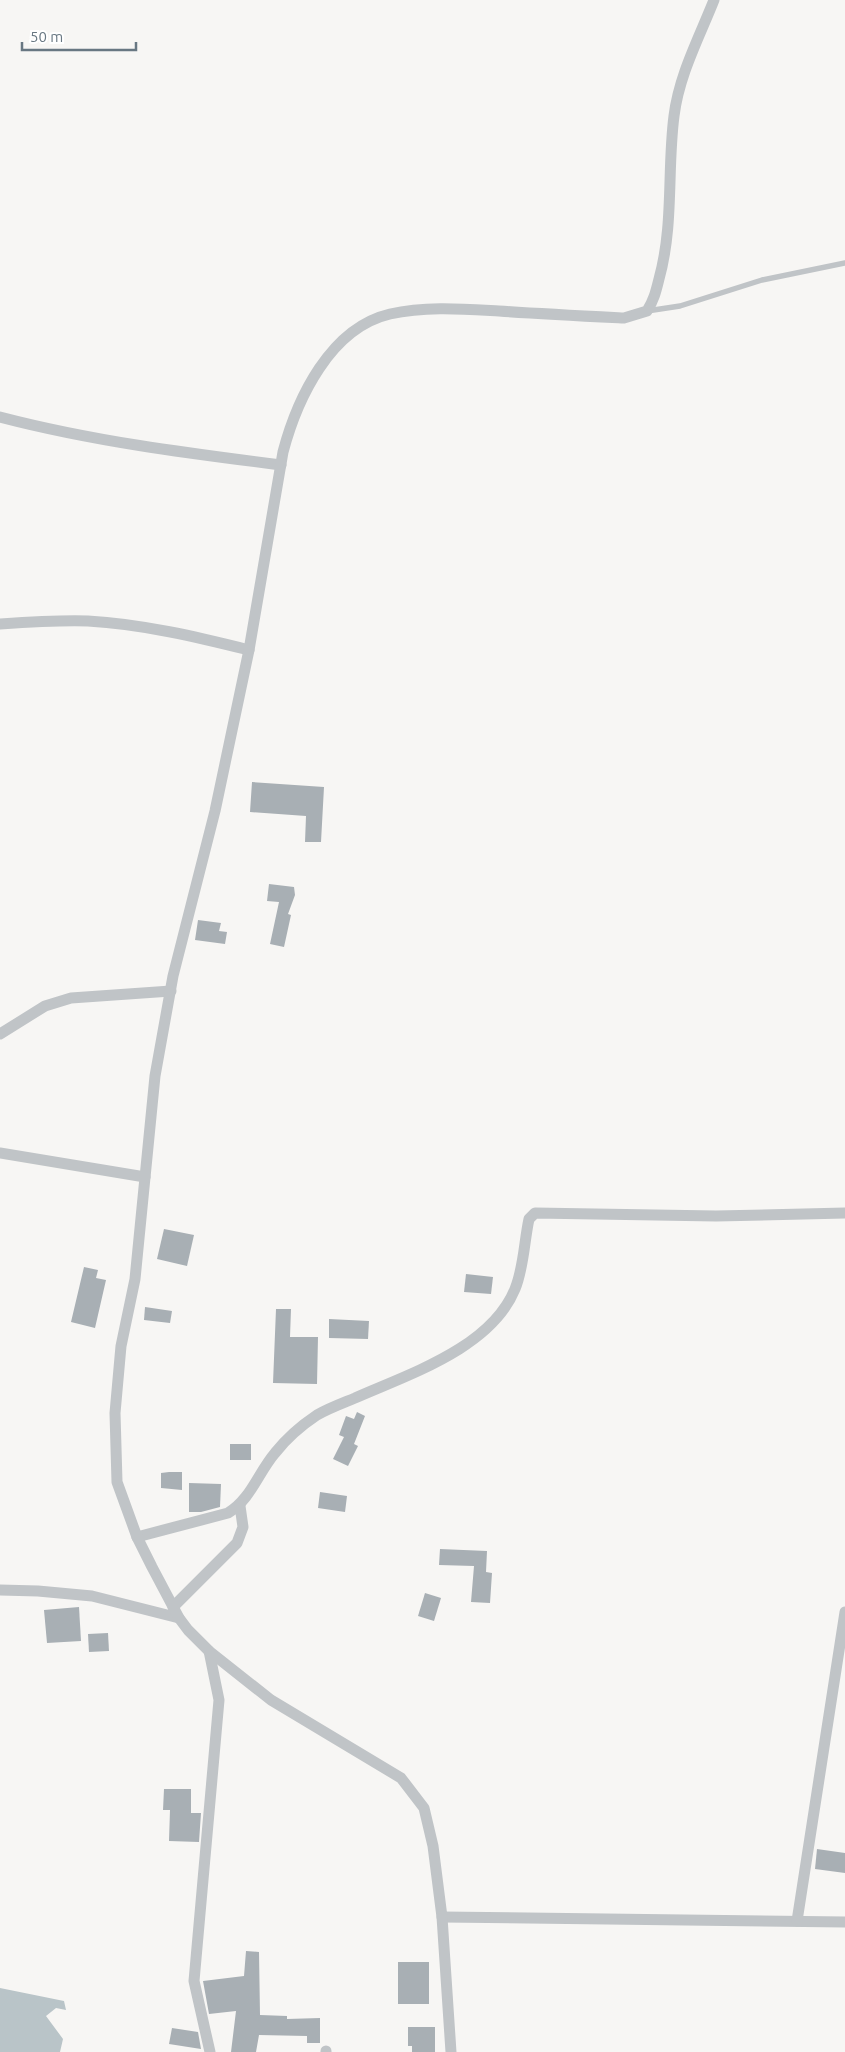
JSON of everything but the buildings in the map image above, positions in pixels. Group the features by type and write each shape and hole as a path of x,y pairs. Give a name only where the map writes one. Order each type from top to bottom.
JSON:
{"street":[{"path":"451,2052 442,1917 433,1846 424,1808 401,1778 271,1700 209,1650 179,1618 137,1537 117,1482 115,1413 121,1346 135,1279 156,1076 171,991 196,880 216,811 249,650 280,466 290,426 302,396 320,367 356,331 388,314 422,309 461,309 624,318 647,311 655,296 668,243 672,147 677,96 688,61 714,0"},
{"path":"0,417 48,429 132,445 280,466"},
{"path":"0,624 62,620 90,621 140,628 249,650"},
{"path":"0,1034 45,1006 71,998 171,991"},
{"path":"0,1153 145,1177"},
{"path":"137,1537 213,1518 240,1506 274,1454 293,1434 318,1415 419,1370 480,1336 492,1325 514,1291 520,1274 529,1218 535,1213 716,1216 845,1213"},
{"path":"173,1607 237,1543 243,1527 240,1506"},
{"path":"0,1590 92,1596 179,1618"},
{"path":"797,1921 845,1612"},
{"path":"209,1650 219,1700 194,1981 210,2052"},
{"path":"442,1917 845,1922"}],"lane":[{"path":"647,311 680,306 762,280 845,262"}],"shaded area":[{"path":"0,1988 64,2001 66,2010 56,2008 46,2016 63,2039 60,2052 0,2052"}]}
